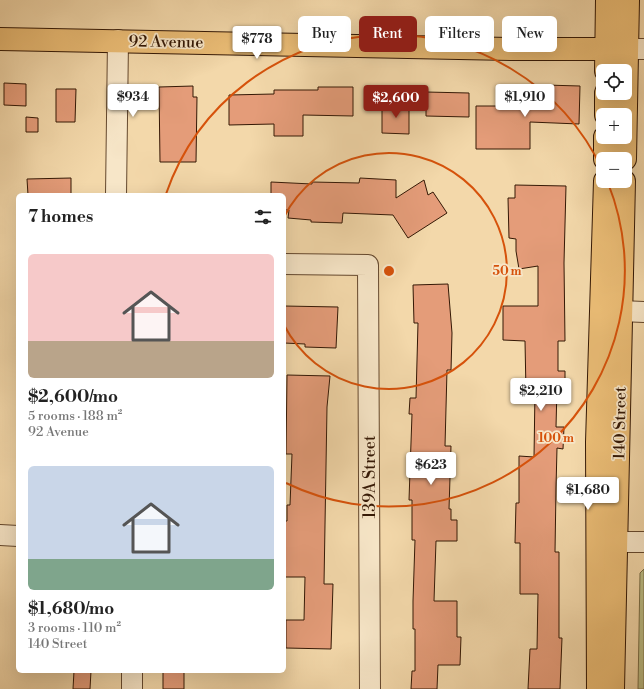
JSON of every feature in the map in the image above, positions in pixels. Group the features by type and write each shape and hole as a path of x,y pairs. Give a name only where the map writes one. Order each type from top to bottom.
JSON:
{"main road":[{"path":"607,0 626,49"},
{"path":"625,152 628,0"},
{"name":"92 Avenue","path":"0,39 118,40 506,49 626,49"},
{"path":"612,64 626,49"},
{"name":"140 Street","path":"598,689 597,442 605,188"},
{"name":"140 Street","path":"613,689 624,188"},
{"path":"597,442 606,462 605,534 608,540 615,542"}],"street":[{"path":"116,193 118,40"},
{"name":"139A Street","path":"286,264 368,265 370,689"},
{"path":"621,311 644,312"},
{"path":"0,535 16,536"},
{"path":"615,542 644,542"},
{"path":"132,673 132,689"}],"green space":[{"path":"644,569 644,689 638,689 640,573"}],"building":[{"path":"4,83 26,84 26,106 4,105"},
{"path":"545,85 580,86 579,124 530,122 530,149 476,149 476,106 497,106 497,97 510,97 510,107 544,107"},
{"path":"193,86 193,97 197,97 196,162 160,162 159,87"},
{"path":"318,87 353,87 353,116 303,115 303,136 274,136 274,124 229,125 229,95 274,94 274,90 318,90"},
{"path":"56,89 76,89 75,122 56,122"},
{"path":"426,92 469,93 469,117 426,116"},
{"path":"382,104 409,104 409,134 382,133"},
{"path":"26,117 38,118 38,132 26,132"},
{"path":"71,178 71,193 28,193 27,179"},
{"path":"360,178 396,180 396,198 424,180 428,195 433,192 447,213 408,238 393,215 343,213 342,223 311,222 311,220 288,218 289,210 286,210 286,193 271,193 271,182 312,184 312,182 359,183"},
{"path":"515,185 566,186 564,263 565,341 558,341 558,371 565,371 565,386 557,387 556,427 564,427 563,449 557,448 555,552 559,552 559,638 562,638 560,689 528,689 530,649 537,649 538,594 520,594 520,543 515,543 516,503 519,503 519,456 534,457 535,391 526,392 525,341 503,340 503,306 538,306 538,266 519,269 516,239 509,238 508,198 515,198"},
{"path":"448,284 452,333 451,370 447,370 445,446 451,446 449,509 451,509 451,520 457,520 457,541 436,541 434,601 457,601 457,637 461,637 460,665 438,665 437,689 411,689 412,671 415,671 413,601 415,540 412,540 412,500 409,500 412,414 409,414 410,398 416,398 418,323 414,323 413,285"},
{"path":"286,306 338,307 336,348 305,347 305,344 286,343"},
{"path":"287,375 330,376 327,407 324,584 333,584 331,649 286,648 286,620 304,620 305,577 286,577 286,521 287,505 290,505 292,454 286,454"},
{"path":"74,673 91,673 90,689 73,689"},
{"path":"163,673 184,673 184,689 163,689"}]}
